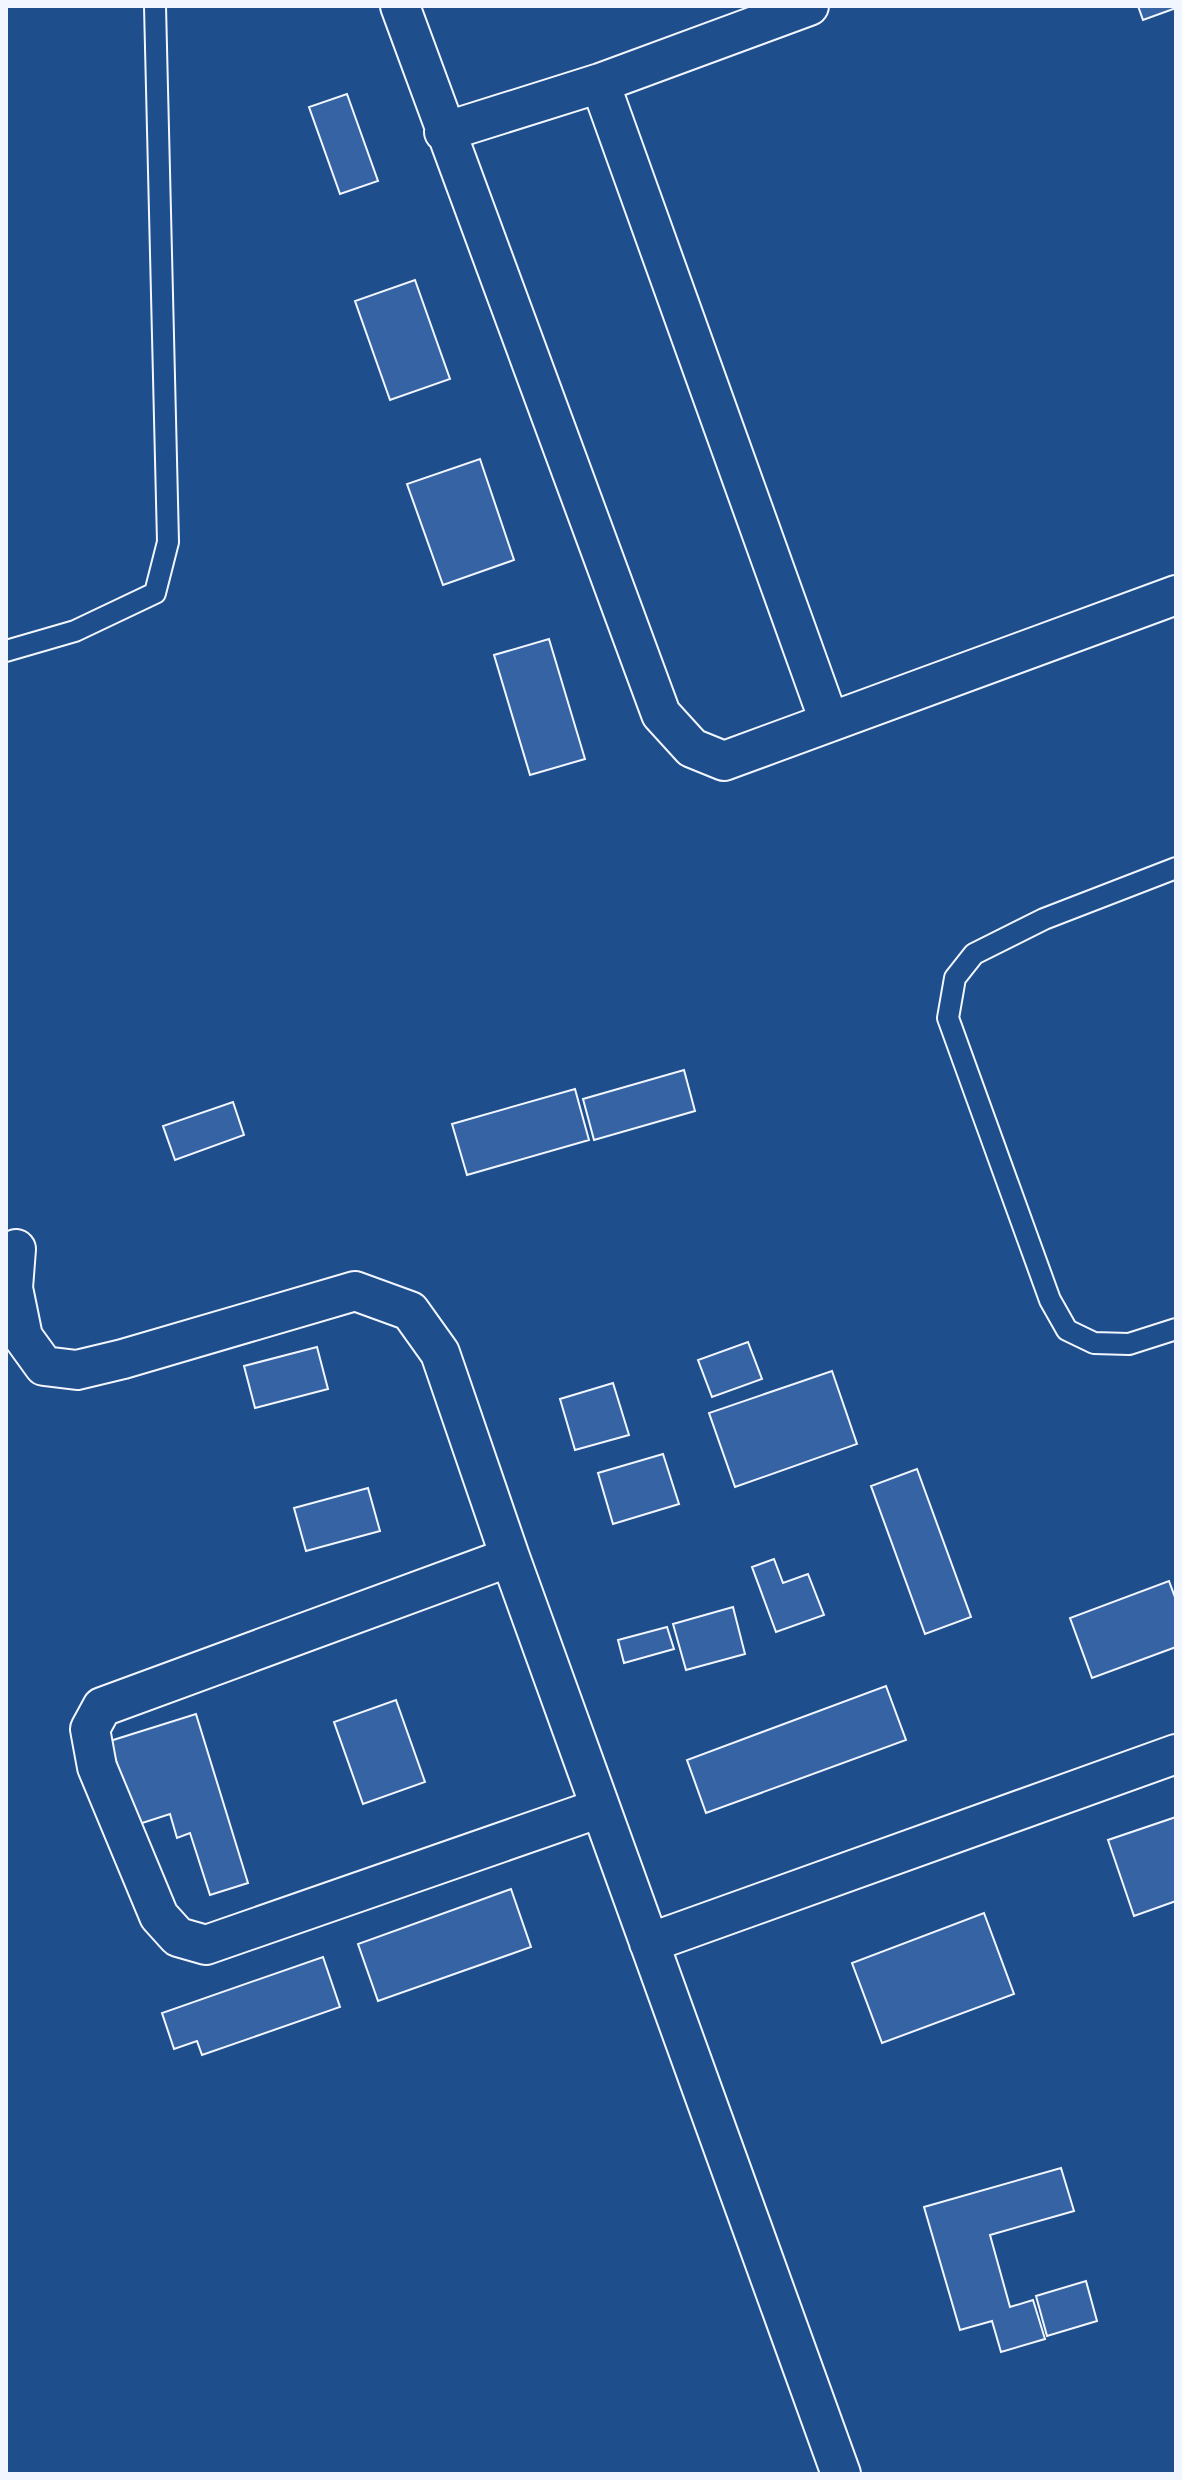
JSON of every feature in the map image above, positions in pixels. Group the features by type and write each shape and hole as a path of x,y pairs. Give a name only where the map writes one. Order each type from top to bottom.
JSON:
{"street":[{"path":"400,6 661,714 692,748 724,761 757,751 829,721 1176,595"},
{"path":"444,132 600,83 809,6"},
{"path":"600,83 829,721"},
{"path":"16,1249 13,1288 23,1337 44,1366 77,1370 123,1359 355,1291 410,1311 440,1353 510,1557 841,2474"},
{"path":"510,1557 102,1707 90,1729 97,1767 159,1916 178,1937 206,1945 600,1808"},
{"path":"649,1943 1176,1754"}],"lane":[{"path":"6,651 75,631 155,593 168,542 155,6"},
{"path":"1176,868 1044,919 974,954 955,978 948,1018 1050,1300 1067,1330 1094,1343 1129,1344 1176,1329"}],"building":[{"path":"1138,6 1176,6 1176,8 1143,20"},
{"path":"347,94 378,181 340,194 309,107"},
{"path":"415,280 450,379 390,400 355,301"},
{"path":"480,459 514,560 443,585 407,484"},
{"path":"549,639 585,759 530,775 494,655"},
{"path":"684,1070 695,1111 594,1140 583,1099"},
{"path":"575,1089 589,1140 467,1175 452,1124"},
{"path":"233,1102 244,1135 175,1160 163,1126"},
{"path":"748,1342 762,1379 712,1397 698,1360"},
{"path":"317,1347 328,1389 255,1408 244,1366"},
{"path":"832,1371 857,1444 735,1487 709,1413"},
{"path":"613,1383 629,1435 575,1450 560,1399"},
{"path":"663,1454 679,1504 613,1524 598,1473"},
{"path":"917,1469 971,1617 925,1634 871,1486"},
{"path":"368,1488 380,1531 306,1551 294,1508"},
{"path":"774,1559 783,1583 808,1574 824,1615 776,1632 752,1567"},
{"path":"1169,1581 1176,1600 1176,1647 1092,1678 1070,1618"},
{"path":"733,1607 745,1654 686,1670 673,1624"},
{"path":"667,1627 674,1649 624,1663 618,1640"},
{"path":"886,1686 906,1740 706,1813 687,1760"},
{"path":"396,1700 425,1782 363,1804 334,1722"},
{"path":"196,1714 248,1883 210,1895 190,1833 177,1838 170,1814 136,1825 110,1741"},
{"path":"1176,1817 1176,1901 1134,1916 1108,1840"},
{"path":"511,1889 531,1947 378,2001 358,1944"},
{"path":"984,1913 1014,1994 882,2043 852,1963"},
{"path":"323,1957 340,2007 202,2055 197,2041 174,2049 162,2013"},
{"path":"1061,2168 1074,2211 990,2235 1010,2307 1033,2300 1045,2339 1001,2352 992,2321 960,2330 924,2207"},
{"path":"1086,2281 1097,2321 1047,2336 1036,2296"}]}
